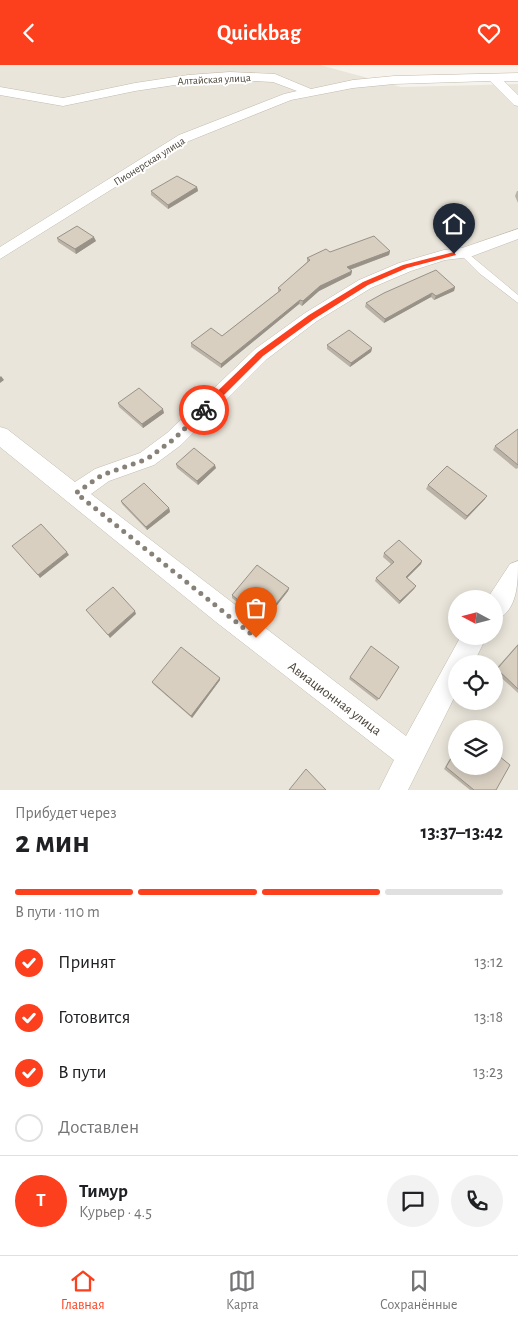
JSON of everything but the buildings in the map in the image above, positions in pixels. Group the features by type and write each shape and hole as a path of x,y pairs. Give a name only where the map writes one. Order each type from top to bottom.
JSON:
{"street":[{"path":"206,65 214,77"},
{"name":"Алтайская улица","path":"0,91 63,102 135,87 214,77 275,78 309,92"},
{"path":"309,92 394,80 518,77"},
{"path":"494,78 518,102"},
{"name":"Пионерская улица","path":"0,254 184,138 288,97 309,92"},
{"path":"76,493 102,475 147,459 174,439 261,354 311,317 358,289 405,267 444,255 464,253 518,234"},
{"name":"Авиационная улица","path":"0,435 76,493 225,614 411,756"},
{"path":"503,595 518,572"},
{"path":"393,790 448,684"}],"lane":[{"path":"464,253 482,271 518,300"}],"shaded area":[{"path":"0,65 320,65 401,87 518,84 518,790 0,790"}],"way so far":[{"path":"204,410 174,439 147,459 102,475 76,493 256,638"}],"route":[{"path":"204,410 261,354 311,317 365,284 405,267 444,255 454,254"}]}
